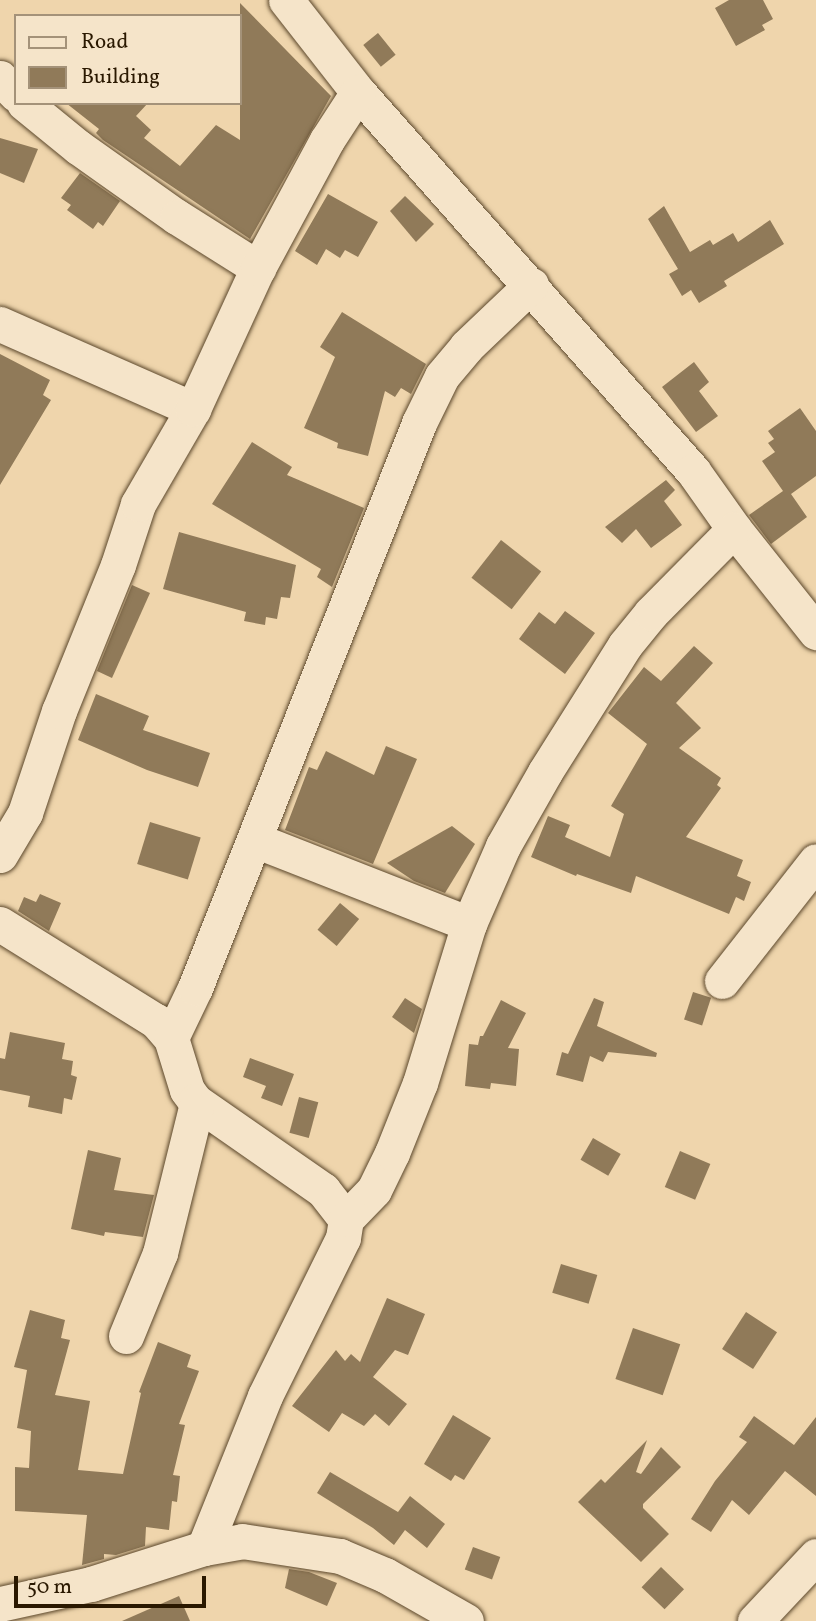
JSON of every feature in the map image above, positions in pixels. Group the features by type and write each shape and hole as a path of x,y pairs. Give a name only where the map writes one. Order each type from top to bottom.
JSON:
{"street":[{"path":"286,0 358,92 693,471 734,529 816,632"},
{"path":"0,78 14,92"},
{"path":"0,855 25,813 59,711 118,565 138,504 192,409 258,268 327,140 358,92"},
{"path":"27,105 78,146 177,217 258,268"},
{"path":"171,1038 195,988 255,840 419,423 436,388 466,347 531,285"},
{"path":"0,324 192,409"},
{"path":"204,1548 265,1395 343,1238 346,1219 374,1190 392,1153 420,1083 470,925 503,846 545,772 625,645 651,613 734,529"},
{"path":"255,840 470,925"},
{"path":"722,981 816,861"},
{"path":"0,924 156,1021 171,1038 187,1090 197,1103 323,1190 346,1219"},
{"path":"126,1336 160,1253 197,1103"},
{"path":"0,1604 91,1584 204,1548 242,1541 340,1556 385,1575 466,1621"},
{"path":"755,1621 816,1556"}],"building":[{"path":"729,0 763,0 773,19 762,25 765,30 736,46 715,8"},
{"path":"240,3 331,96 250,239 103,140 96,133 99,129 69,105 146,105 136,116 151,130 144,138 180,166 216,125 240,140"},
{"path":"378,33 396,55 381,67 363,45"},
{"path":"0,138 38,149 24,183 0,173"},
{"path":"80,173 120,201 103,226 98,222 93,229 67,210 71,205 61,198"},
{"path":"328,194 378,222 358,257 345,250 340,258 326,249 317,265 295,251"},
{"path":"405,196 434,224 416,242 390,211"},
{"path":"664,206 690,252 710,240 713,245 733,233 738,242 770,220 784,244 724,281 727,286 699,303 691,290 682,296 669,274 678,269 648,219"},
{"path":"342,312 426,364 411,394 401,388 395,397 385,391 368,456 337,448 338,443 304,428 335,357 320,347"},
{"path":"0,354 50,380 43,395 51,400 0,485"},
{"path":"694,362 709,382 699,391 718,416 696,432 662,387"},
{"path":"800,408 816,431 816,476 791,494 807,517 771,544 749,515 783,491 762,461 775,452 768,443 774,439 768,431"},
{"path":"252,442 292,467 287,475 364,508 332,587 317,577 321,569 212,504"},
{"path":"666,480 675,490 664,501 682,525 651,548 636,529 622,543 605,527"},
{"path":"179,532 296,565 290,598 281,597 277,619 266,617 265,625 244,621 246,612 163,589"},
{"path":"501,540 541,571 512,609 471,578"},
{"path":"132,585 150,593 112,678 97,671"},
{"path":"565,611 595,633 565,674 519,639 539,612 555,624"},
{"path":"694,646 713,663 676,703 701,728 679,748 721,778 717,785 721,788 686,837 743,860 737,876 751,882 744,901 736,897 729,914 636,876 631,893 577,874 576,876 531,857 548,816 570,825 565,837 610,857 624,814 611,806 647,744 608,713 644,667 661,681"},
{"path":"96,694 149,716 143,730 210,753 198,787 147,770 78,740"},
{"path":"386,746 417,759 373,864 285,830 309,767 317,770 326,751 374,775"},
{"path":"150,822 201,837 188,880 137,864"},
{"path":"452,826 475,844 445,893 414,881 387,863"},
{"path":"40,894 61,903 49,931 18,911 24,897 36,902"},
{"path":"340,903 359,919 337,946 318,930"},
{"path":"693,992 711,998 702,1025 684,1020"},
{"path":"405,998 422,1009 414,1033 392,1017"},
{"path":"594,998 604,1002 597,1026 657,1053 656,1057 608,1052 603,1062 590,1056 583,1082 556,1075 562,1052 568,1054"},
{"path":"501,1000 526,1013 508,1048 519,1049 516,1086 491,1083 490,1089 465,1086 469,1044 478,1045 480,1036 483,1036"},
{"path":"10,1032 65,1043 62,1059 73,1061 71,1075 77,1077 72,1100 64,1098 62,1114 28,1107 30,1096 0,1090 0,1058 5,1059"},
{"path":"250,1058 294,1074 282,1106 261,1098 266,1086 243,1077"},
{"path":"299,1097 318,1102 309,1138 289,1133"},
{"path":"593,1138 621,1154 608,1176 580,1160"},
{"path":"88,1150 121,1158 114,1190 154,1195 143,1237 105,1232 104,1236 71,1229"},
{"path":"680,1151 710,1164 695,1200 665,1187"},
{"path":"561,1264 597,1275 589,1304 552,1293"},
{"path":"387,1298 425,1314 408,1355 395,1350 373,1377 407,1404 389,1426 375,1414 364,1426 342,1413 329,1432 292,1406 336,1350 345,1361 351,1354 360,1362"},
{"path":"30,1310 65,1320 61,1338 70,1340 55,1395 90,1401 78,1470 123,1474 141,1393 139,1392 158,1342 191,1355 187,1367 199,1371 179,1424 185,1425 173,1475 180,1476 177,1502 172,1501 169,1530 146,1527 145,1546 116,1555 104,1554 104,1559 82,1565 87,1515 15,1511 15,1467 29,1468 31,1431 17,1428 27,1370 14,1367"},
{"path":"746,1312 777,1332 753,1369 722,1349"},
{"path":"633,1328 680,1344 663,1395 615,1379"},
{"path":"453,1415 491,1438 464,1480 455,1475 451,1481 424,1464"},
{"path":"754,1416 794,1445 816,1417 816,1496 785,1471 749,1515 732,1500 711,1532 691,1519 715,1481 747,1442 739,1437"},
{"path":"647,1440 636,1472 641,1474 661,1447 681,1467 643,1504 643,1508 669,1534 641,1562 578,1502 601,1479 605,1483"},
{"path":"330,1472 398,1512 410,1496 445,1524 427,1548 405,1530 394,1545 373,1528 317,1493"},
{"path":"473,1547 500,1557 492,1579 465,1570"},
{"path":"661,1567 684,1589 665,1609 642,1587"},
{"path":"289,1569 309,1572 337,1583 327,1606 285,1588"},
{"path":"179,1596 190,1621 122,1621"}]}
